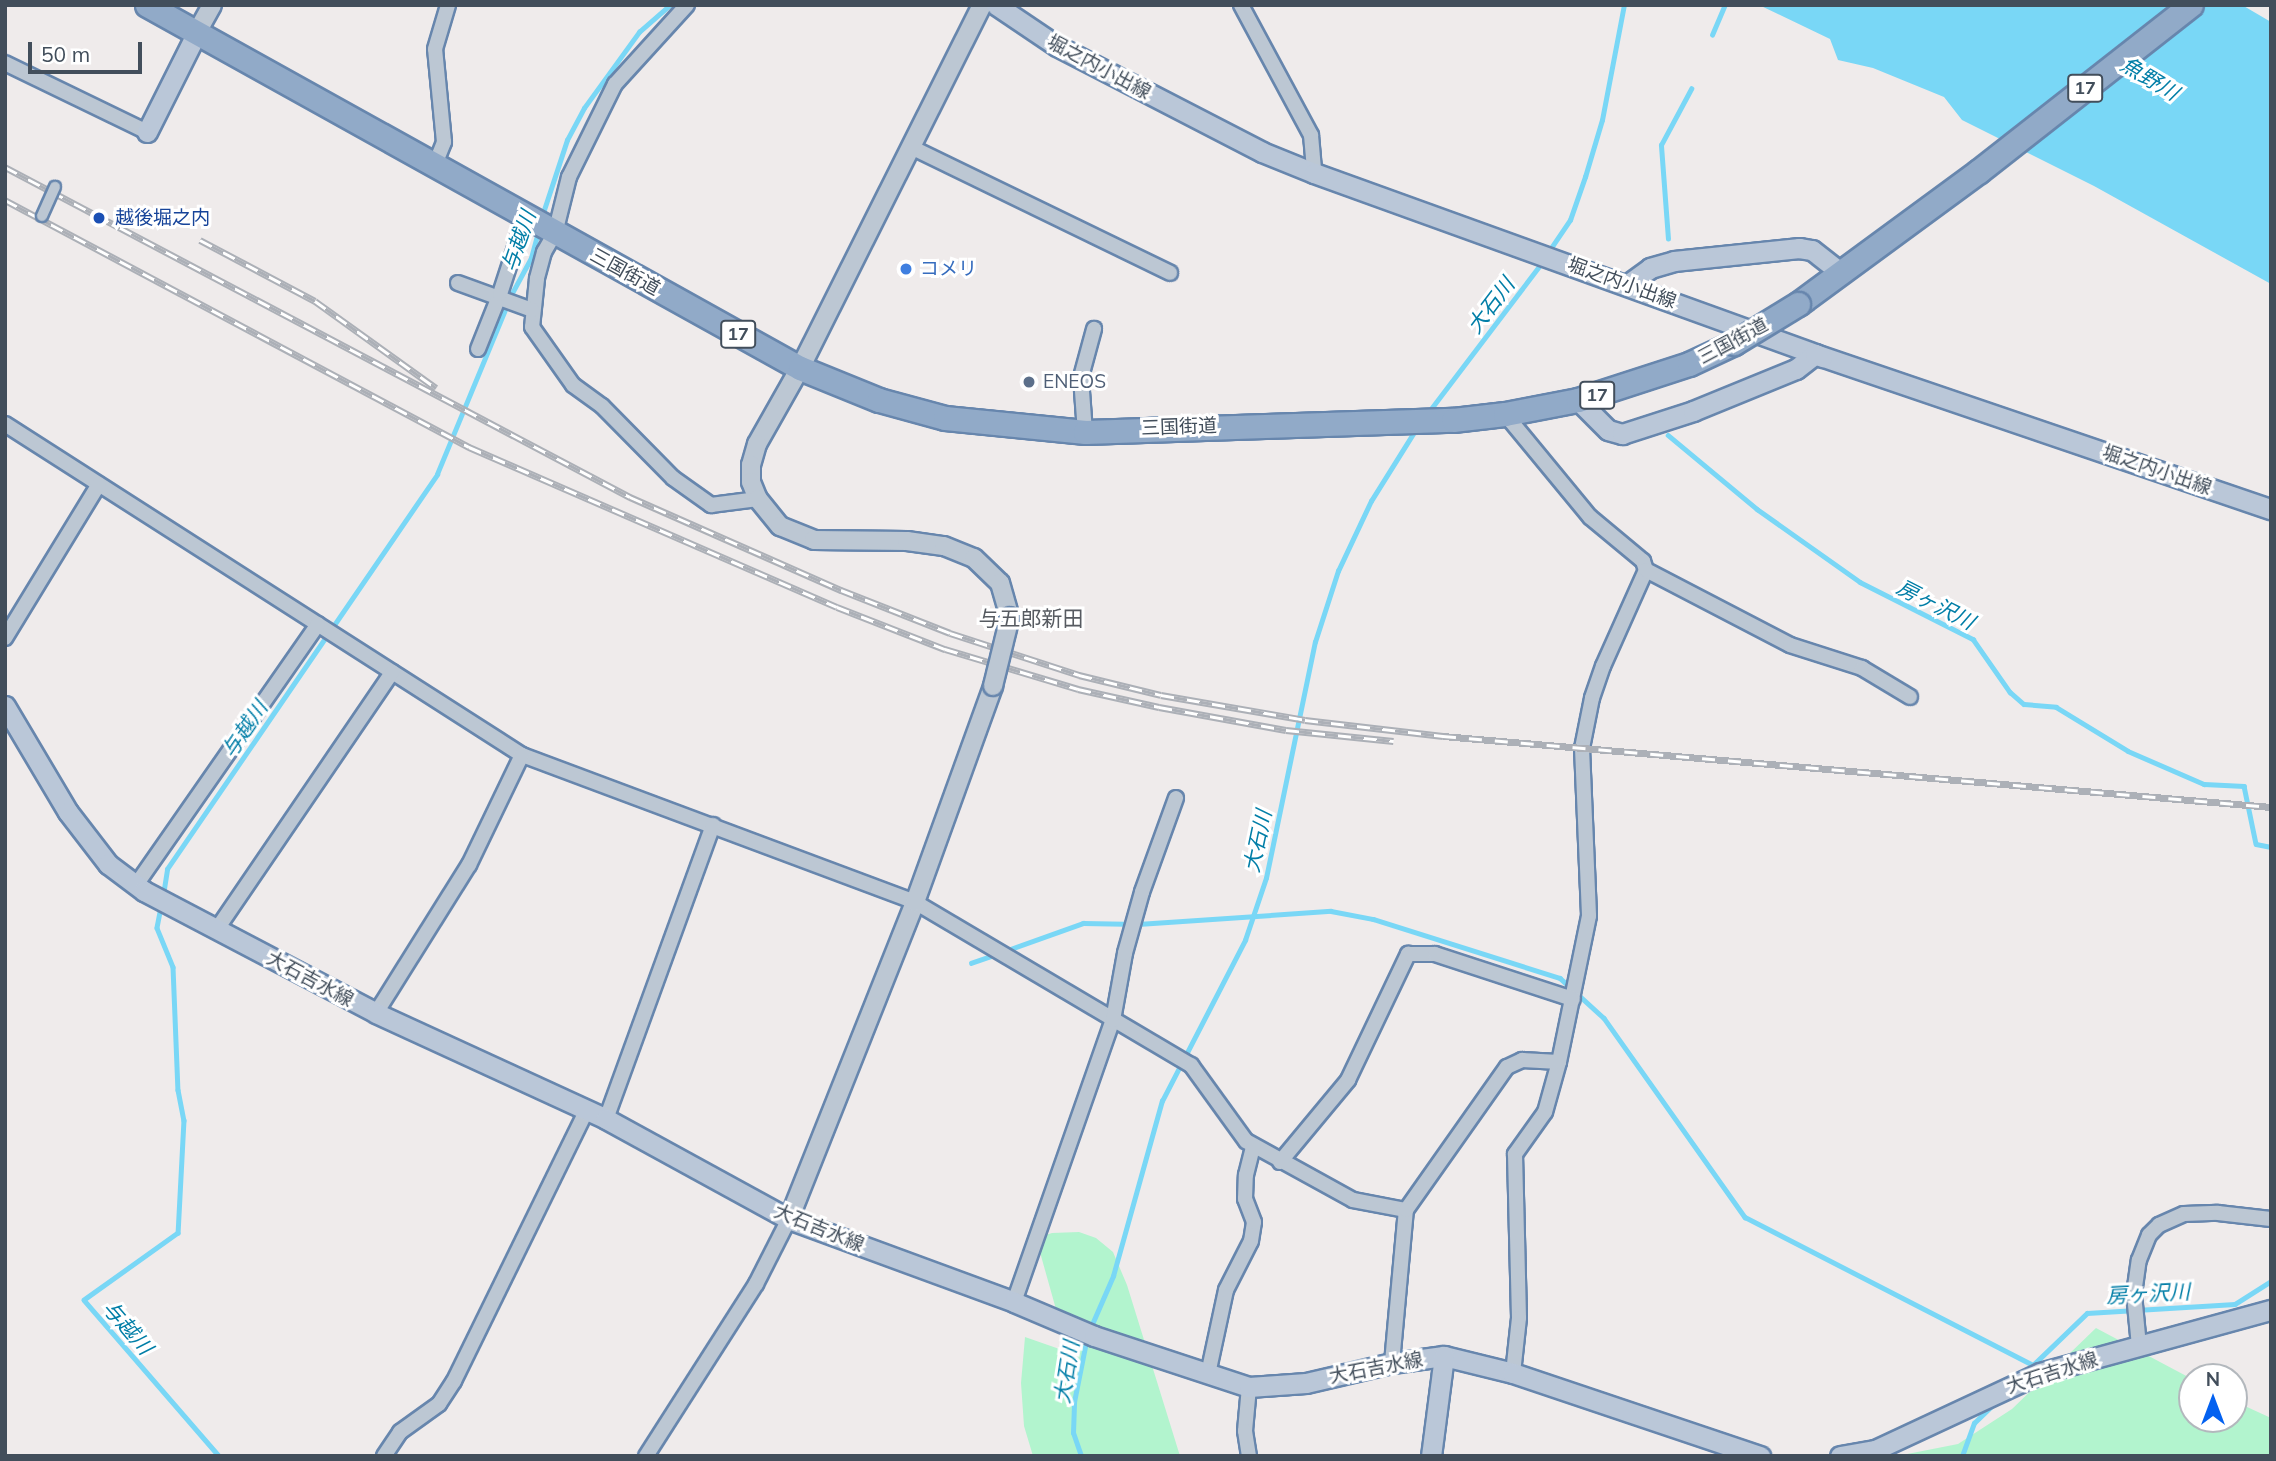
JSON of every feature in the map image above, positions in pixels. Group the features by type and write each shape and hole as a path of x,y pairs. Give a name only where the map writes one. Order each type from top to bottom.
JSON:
{"highway":[{"name":"三国街道","path":"147,5 434,167 800,368 879,400 945,418 1085,432 1453,420 1505,414 1578,400 1678,368 1734,343 1798,304 1839,271 1979,171 2191,5"}],"main road":[{"name":"堀之内小出線","path":"996,5 1057,46 1262,152 1314,173 1815,354 2271,509"},
{"path":"148,132 196,34"},
{"path":"1627,285 1650,268 1674,261 1799,248 1811,250 1839,271"},
{"path":"1578,400 1608,430 1622,434 1693,411 1796,369 1815,354"},
{"name":"大石吉水線","path":"5,706 68,812 108,864 136,885 376,1013 606,1119 789,1219 1014,1302 1087,1333 1249,1387 1306,1383 1392,1363 1444,1356 1513,1373 1760,1456"},
{"name":"大石吉水線","path":"1840,1456 1875,1450 2040,1373 2271,1310"},
{"path":"1431,1456 1444,1356"}],"street":[{"path":"196,34 212,5"},
{"path":"434,167 444,142 435,49 448,5"},
{"path":"687,5 615,84 569,177 555,233 544,252 525,308 532,327 573,385 602,407 673,478 711,505 758,499"},
{"path":"646,1456 755,1284 789,1219 915,902 993,686 1010,617 1000,583 974,558 944,546 907,541 814,540 780,526 758,499 751,482 751,465 757,444 800,368 982,5"},
{"path":"1241,5 1311,135 1314,173"},
{"path":"5,63 148,132"},
{"path":"911,147 1170,273"},
{"path":"42,216 55,187"},
{"path":"478,349 499,299 525,217"},
{"path":"458,283 525,308"},
{"path":"1085,432 1081,377 1094,329"},
{"path":"1505,414 1590,517 1643,561 1646,570 1603,666 1592,698 1582,748 1589,916 1559,1062 1545,1112 1515,1154 1519,1318 1513,1373"},
{"path":"5,424 522,755 915,902 1191,1065 1246,1141 1253,1146 1353,1200 1406,1210"},
{"path":"5,638 99,484"},
{"path":"1646,570 1790,645 1862,668 1910,696"},
{"path":"136,885 318,624"},
{"path":"216,929 392,672"},
{"path":"376,1013 469,865 522,755"},
{"path":"1014,1302 1113,1020 1125,953 1142,892 1176,798"},
{"path":"606,1119 713,825"},
{"path":"1280,1162 1348,1080 1408,954 1435,954 1573,999"},
{"path":"1392,1363 1406,1210 1507,1067 1522,1060 1559,1062"},
{"path":"384,1456 400,1432 439,1404 454,1381 587,1110"},
{"path":"1208,1374 1226,1290 1251,1241 1254,1222 1245,1199 1245,1175 1253,1146"},
{"path":"2140,1346 2134,1294 2139,1260 2149,1235 2159,1225 2184,1214 2218,1213 2271,1219"},
{"path":"1249,1387 1245,1431 1250,1456"}],"green space":[{"path":"1079,1232 1096,1238 1113,1252 1127,1285 1180,1456 1033,1456 1024,1426 1021,1383 1025,1337 1068,1352 1036,1238 1052,1233"},
{"path":"2096,1328 2178,1372 2178,1433 2248,1433 2248,1407 2271,1418 2271,1456 1897,1456 1958,1444 2012,1409"}],"water":[{"name":"魚野川","path":"1759,5 2242,5 2271,22 2271,284 2094,186 1962,120 1944,97 1873,68 1838,60 1830,39"}],"waterway":[{"name":"与越川","path":"542,216 567,140 584,108 639,32 670,5"},
{"name":"大石川","path":"1551,248 1570,220 1585,177 1602,120 1624,5"},
{"name":"房ヶ沢川","path":"1712,35 1725,5"},
{"name":"房ヶ沢川","path":"1668,239 1661,145 1691,89"},
{"name":"与越川","path":"163,895 167,869 437,474 511,295 531,258 538,231"},
{"name":"大石川","path":"1427,414 1541,264"},
{"name":"大石川","path":"1090,1329 1113,1276 1162,1101 1245,940 1266,878 1315,642 1338,571 1371,501 1416,429"},
{"name":"房ヶ沢川","path":"1668,435 1757,509 1860,582 1973,639 2010,692 2024,704 2056,707 2128,751 2204,784 2244,786 2256,844 2271,847"},
{"name":"与越川","path":"161,907 157,928 173,967 178,1090 184,1120 178,1233 84,1300 219,1456"},
{"path":"1005,951 1083,923 1138,924 1331,911 1373,919 1560,978 1604,1018 1745,1217 2033,1365"},
{"path":"971,963 997,954"},
{"name":"房ヶ沢川","path":"2032,1366 2087,1313 2235,1304 2271,1281"},
{"name":"大石川","path":"1081,1456 1073,1433 1074,1402 1087,1337"},
{"name":"房ヶ沢川","path":"1962,1456 1974,1423 1994,1404"}],"railway":[{"path":"5,167 630,497 841,590 950,633 1079,675 1161,695 1305,720 1443,736 2271,807"},
{"path":"5,200 469,447 837,607 945,649 1078,689 1286,730 1393,741"},
{"path":"200,240 315,301 436,388"}],"place":[{"name":"越後堀之内","path":"99,218"},
{"name":"コメリ","path":"906,269"},
{"name":"ENEOS","path":"1029,382"}],"district":[{"name":"与五郎新田","path":"1031,618"}]}
